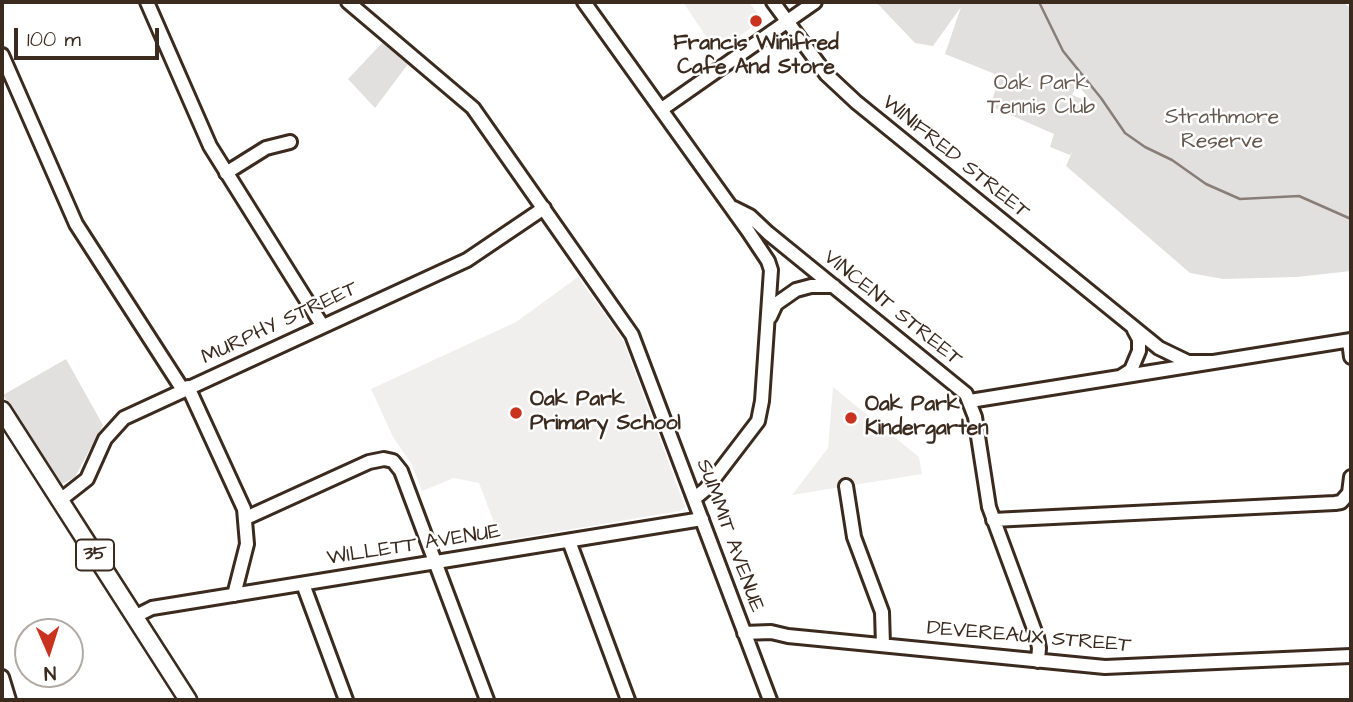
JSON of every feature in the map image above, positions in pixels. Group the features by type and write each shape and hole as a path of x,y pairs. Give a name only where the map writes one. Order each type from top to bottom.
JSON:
{"main road":[{"name":"35","path":"2,410 188,700"}],"street":[{"path":"147,2 209,146 323,325"},
{"name":"SUMMIT AVENUE","path":"348,2 473,108 632,335 770,700"},
{"name":"VINCENT STREET","path":"584,2 748,230 771,270 762,401 758,421 706,489 695,498"},
{"name":"WINIFRED STREET","path":"773,2 837,86 1158,348 1179,359 1211,362"},
{"path":"663,111 815,2"},
{"path":"2,55 76,223 185,389 239,497 246,518 247,544 233,594"},
{"path":"226,173 266,148 290,142"},
{"name":"MURPHY STREET","path":"59,501 85,482 105,439 117,424 130,414 467,260 544,208"},
{"name":"VINCENT STREET","path":"732,208 750,216 960,389 970,401"},
{"path":"748,230 759,229 768,233"},
{"path":"767,324 776,304 796,290 811,286 834,286"},
{"path":"1120,377 1131,369 1139,351 1139,339 1132,327"},
{"path":"1038,661 1037,637 993,520 970,401 1350,341 1351,357"},
{"path":"246,518 369,462 389,459 401,471 487,700"},
{"path":"993,520 1335,503 1341,502 1349,493 1351,477"},
{"path":"846,486 855,537 882,612 883,645"},
{"name":"WILLETT AVENUE","path":"134,617 152,608 233,594 702,519"},
{"path":"569,541 628,700"},
{"path":"303,584 346,700"},
{"name":"DEVEREAUX STREET","path":"744,633 771,632 788,636 1038,661 1122,667 1351,656"},
{"name":"DEVEREAUX STREET","path":"750,646 788,636"},
{"path":"2,677 9,700"}],"shaded area":[{"path":"683,2 749,2 762,20 717,53"},
{"name":"Oak Park Primary School","path":"578,277 623,340 685,507 680,511 501,541 479,483 454,478 422,491 412,465 393,437 371,389 516,322"},
{"name":"Oak Park Kindergarten","path":"833,387 919,457 922,474 792,495 828,448"}],"green space":[{"name":"Strathmore Reserve","path":"876,2 1342,2 1351,8 1351,271 1297,277 1223,279 1190,273 1066,166 1073,150 1070,155 1050,147 1054,134 990,106 1000,76 945,54 961,7 933,46 915,43","holes":["1077,84 1092,102 1088,113 1082,110 1085,100 1072,95"]},
{"path":"383,42 408,64 375,108 348,79"},
{"path":"66,359 103,425 75,477 62,484 3,395"}],"waterway":[{"path":"1039,2 1063,51 1125,133 1145,147 1172,160 1206,184 1240,199 1299,196 1351,219"}],"place":[{"name":"Francis Winifred Cafe And Store","path":"756,21"},
{"name":"Oak Park Primary School","path":"516,413"},
{"name":"Oak Park Kindergarten","path":"851,418"}],"park label":[{"name":"Oak Park Tennis Club","path":"1041,97"}]}
